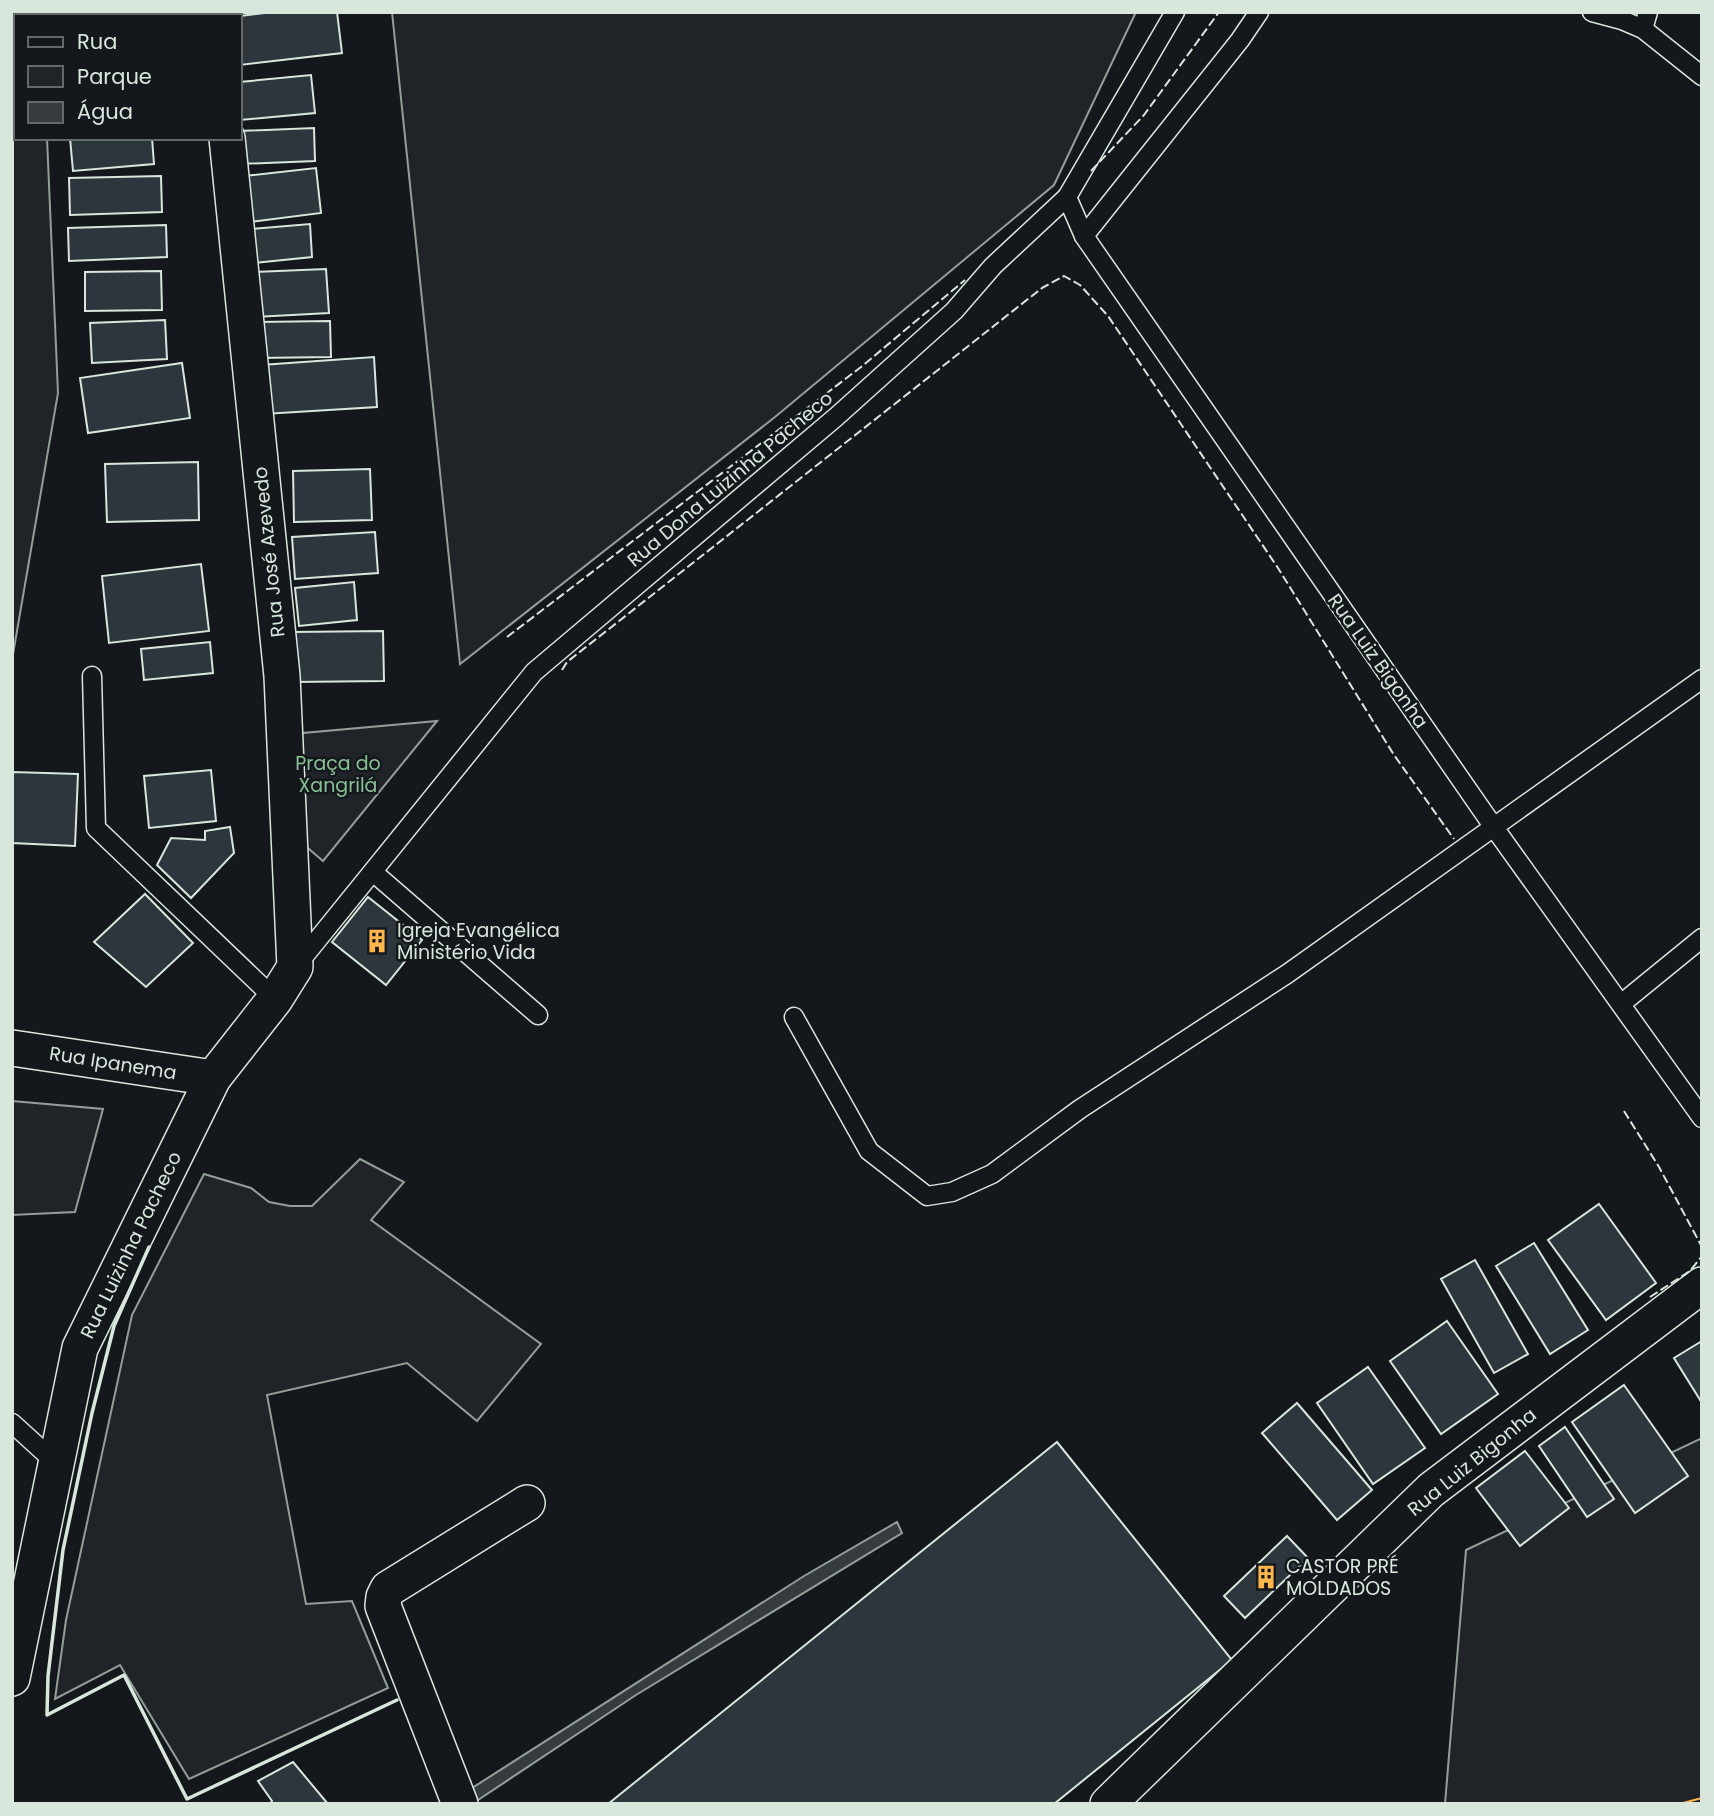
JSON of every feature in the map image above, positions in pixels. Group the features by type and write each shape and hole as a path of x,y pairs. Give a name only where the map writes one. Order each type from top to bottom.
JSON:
{"street":[{"name":"Rua José Azevedo","path":"227,140 282,676 295,967"},
{"name":"Rua Luizinha Pacheco","path":"12,1678 80,1348 213,1078 275,999 295,967"},
{"name":"Rua Ipanema","path":"12,1048 213,1078"},
{"name":"Rua Luiz Bigonha","path":"1108,1804 1431,1490 1702,1285"},
{"path":"460,1804 383,1606 384,1597 388,1589 527,1503"}],"lane":[{"name":"Rua Dona Luizinha Pacheco","path":"295,967 534,672 836,417 954,310 993,266 1067,197 1175,12"},
{"path":"1084,236 1240,40 1259,12"},
{"path":"1592,12 1622,20 1646,21 1702,76"},
{"name":"Rua Luiz Bigonha","path":"1067,197 1084,236 1493,826 1702,1118"},
{"path":"92,676 96,828 275,999"},
{"path":"794,1017 869,1152 927,1196 952,1192 992,1174 1080,1109 1287,974 1702,679"},
{"path":"373,872 538,1015"},
{"path":"1620,1004 1702,937"},
{"path":"12,1423 56,1463"}],"green space":[{"path":"12,12 41,12 14,14 14,140 47,140 58,393 12,660"},
{"path":"392,12 1136,12 1054,185 775,417 460,664"},
{"name":"Praça do Xangrilá","path":"437,721 323,861 295,837 292,734"},
{"path":"12,1101 103,1109 75,1212 12,1215"},
{"path":"360,1159 404,1182 371,1220 541,1344 477,1421 407,1363 267,1395 306,1604 352,1601 388,1688 189,1779 120,1665 55,1699 66,1620 132,1315 204,1174 251,1188 269,1202 312,1206"},
{"path":"1702,1438 1702,1804 1445,1804 1466,1550"}],"water":[{"path":"897,1522 902,1533 636,1695 472,1804 447,1804 804,1576"}],"building":[{"path":"273,12 337,12 342,53 242,65 242,16"},
{"path":"311,75 315,113 242,120 242,82"},
{"path":"314,128 315,161 239,164 242,131"},
{"path":"70,140 152,140 154,164 73,171"},
{"path":"316,168 321,213 250,222 244,176"},
{"path":"161,176 162,212 70,215 69,178"},
{"path":"310,224 312,257 253,263 250,229"},
{"path":"166,225 167,257 69,261 68,228"},
{"path":"326,269 329,313 255,317 253,272"},
{"path":"161,271 162,310 85,311 85,272"},
{"path":"165,320 167,359 92,363 90,323"},
{"path":"330,321 331,357 257,358 257,322"},
{"path":"374,357 377,407 264,414 261,365"},
{"path":"182,363 190,418 88,433 80,378"},
{"path":"198,462 199,520 107,522 105,464"},
{"path":"370,469 372,520 294,522 293,471"},
{"path":"375,532 378,573 295,579 292,537"},
{"path":"201,564 209,631 109,643 102,576"},
{"path":"354,582 357,620 299,626 295,588"},
{"path":"383,631 384,681 293,682 292,632"},
{"path":"210,642 213,673 144,680 141,649"},
{"path":"211,770 216,821 149,828 144,776"},
{"path":"12,772 78,774 75,846 12,843"},
{"path":"230,827 234,853 191,898 157,865 171,838 205,840 205,831"},
{"path":"145,894 193,943 146,987 94,942"},
{"name":"Igreja Evangélica Ministério Vida","path":"368,897 422,940 386,985 332,942"},
{"path":"1599,1204 1656,1283 1606,1320 1548,1240"},
{"path":"1534,1243 1588,1330 1550,1354 1496,1266"},
{"path":"1475,1260 1528,1354 1494,1373 1441,1279"},
{"path":"1447,1321 1498,1394 1441,1434 1390,1361"},
{"path":"1702,1341 1702,1403 1674,1358"},
{"path":"1368,1367 1425,1448 1373,1484 1317,1403"},
{"path":"1624,1385 1688,1476 1635,1513 1572,1422"},
{"path":"1297,1403 1372,1490 1337,1520 1262,1433"},
{"path":"1565,1427 1614,1499 1587,1517 1539,1446"},
{"path":"1057,1442 1232,1660 1054,1804 608,1804"},
{"path":"1525,1451 1569,1508 1520,1546 1476,1488"},
{"name":"CASTOR PRÉ MOLDADOS","path":"1287,1536 1308,1558 1245,1618 1224,1596"},
{"path":"293,1762 328,1804 270,1804 272,1801 258,1781"}],"fence":[{"path":"1091,171 1144,115 1219,12"},
{"path":"562,670 567,662 1042,288 1064,276 1080,285 1108,316 1278,568 1394,755 1454,839"},
{"path":"507,637 861,367 965,280"},
{"path":"1624,1111 1659,1167 1702,1247"},
{"path":"1650,1297 1690,1271 1702,1256"}],"wall":[{"path":"149,1247 114,1326 92,1413 63,1550 48,1676 47,1715 124,1675 187,1799 397,1700"}],"power":[{"path":"1679,1804 1702,1798"}],"place":[{"name":"Igreja Evangélica Ministério Vida","path":"377,941"},
{"name":"CASTOR PRÉ MOLDADOS","path":"1266,1577"}]}
